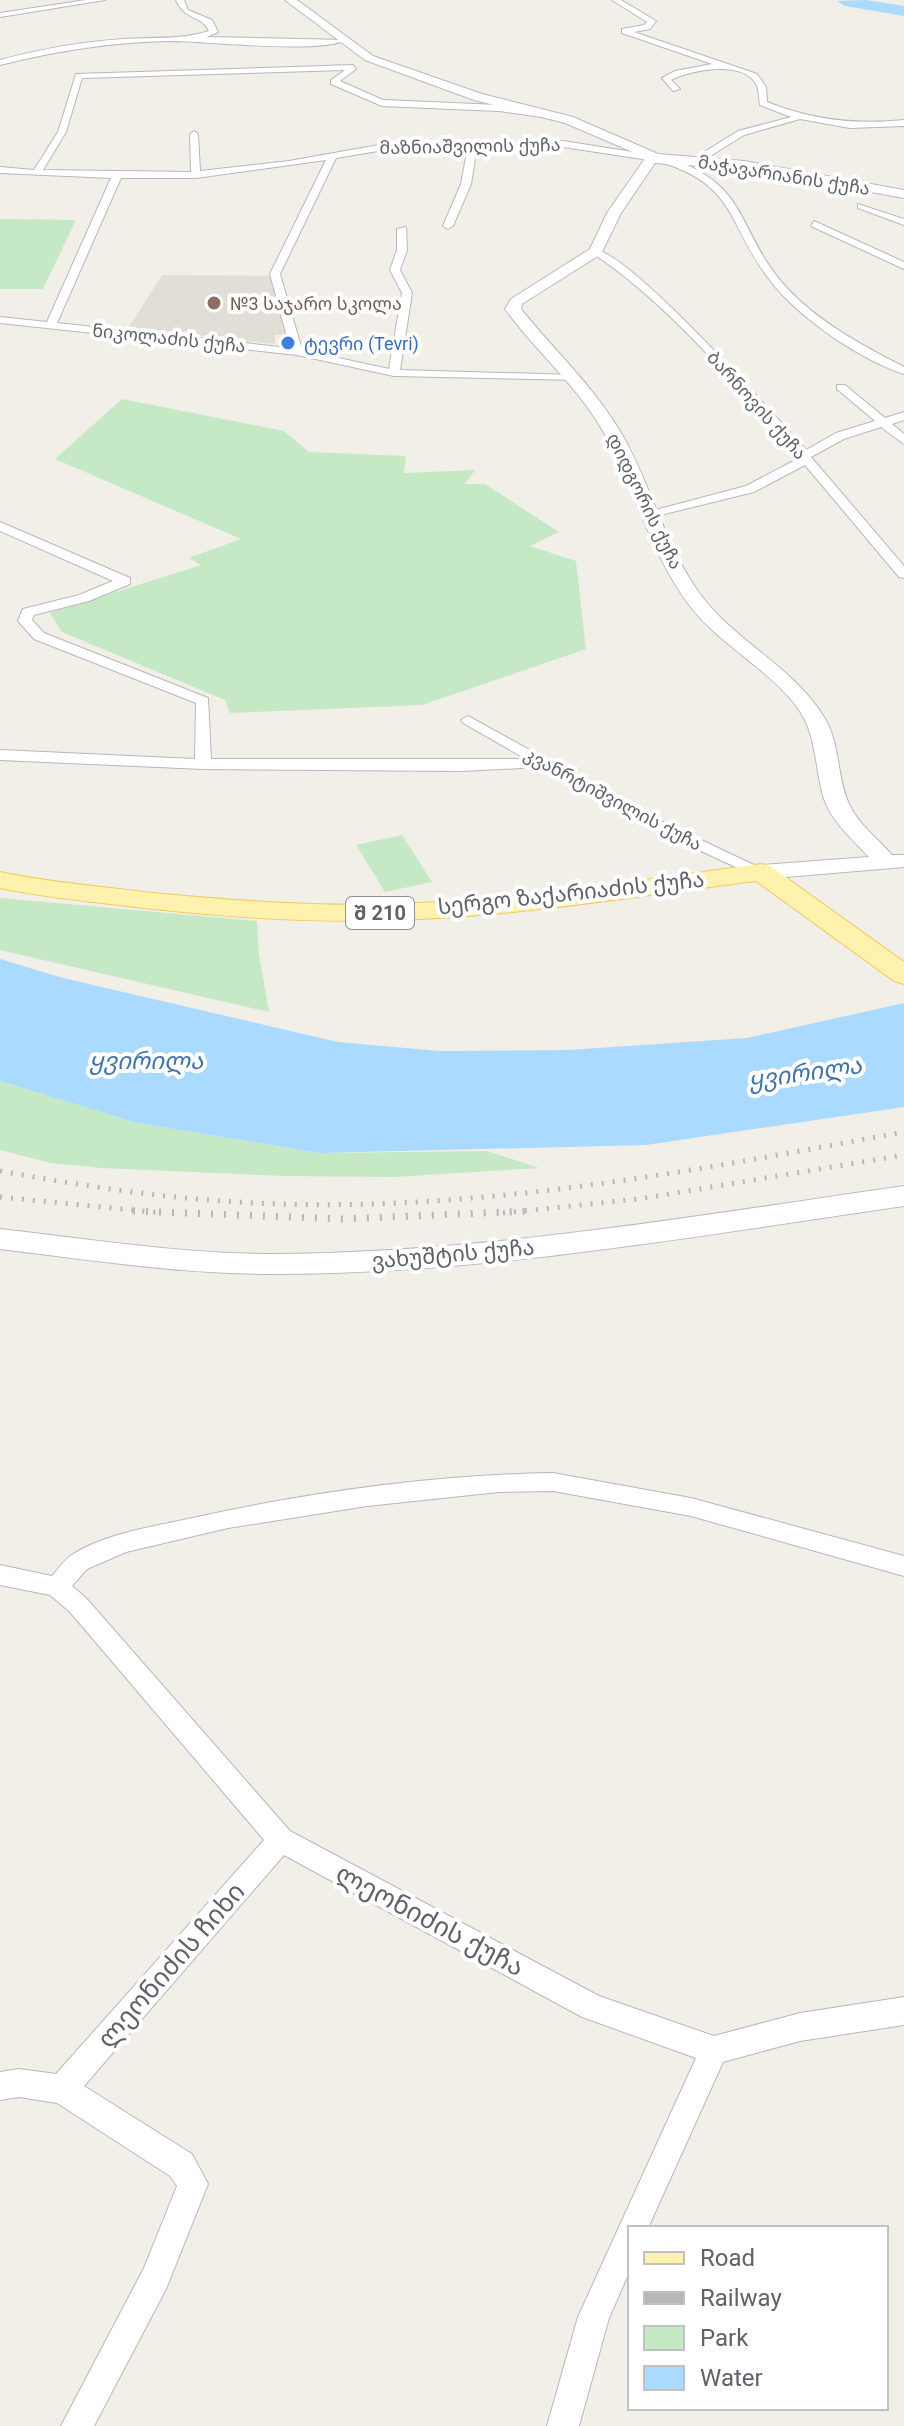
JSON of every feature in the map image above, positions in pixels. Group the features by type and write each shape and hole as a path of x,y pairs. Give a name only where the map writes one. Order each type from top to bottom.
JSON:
{"main road":[{"name":"სერგო ზაქარიაძის ქუჩა","path":"0,880 42,889 298,912 369,913 506,904 770,878"},
{"path":"770,878 904,975"}],"street":[{"path":"0,15 101,0"},
{"path":"180,0 185,11 209,22 214,32 194,39"},
{"name":"მაჭავარიანის ქუჩა","path":"290,0 369,58 447,88 563,117 656,158 815,176 904,194"},
{"path":"616,0 652,21 647,27 625,31 754,76 762,87 763,103 796,118 831,125 904,123"},
{"path":"0,63 48,52 144,39 296,44 342,40"},
{"path":"369,58 334,82 376,101 499,108 563,117"},
{"path":"676,89 665,80 678,73 724,64"},
{"path":"37,173 62,132 79,76 353,67"},
{"path":"696,161 741,133 796,118"},
{"path":"194,134 196,175"},
{"name":"მაზნიაშვილის ქუჩა","path":"0,170 117,176 196,175 289,164 396,145 472,150 563,144 656,158 698,173 712,184 745,227 770,275 793,299 836,334 904,371"},
{"path":"448,226 466,184 472,150"},
{"path":"297,352 274,280 275,274 333,155"},
{"path":"596,251 614,213 656,158"},
{"path":"51,324 117,176"},
{"path":"861,206 904,222"},
{"path":"814,224 904,266"},
{"path":"394,373 407,293 395,270 402,250 402,229"},
{"name":"დიდგორის ქუჩა","path":"596,251 512,305 522,321 574,378 611,429 637,478 649,516 694,599 735,640 785,682 814,718 829,750 837,805 895,861"},
{"name":"ბარნოვის ქუჩა","path":"596,251 611,260 680,322 739,382 904,574"},
{"name":"ნიკოლაძის ქუჩა","path":"0,320 297,352 394,373 574,378"},
{"path":"841,387 904,440"},
{"path":"649,516 750,489 832,439 904,416"},
{"path":"0,526 125,581 84,598 28,612 25,621 39,636 203,701 203,764"},
{"name":"კვანრტიშვილის ქუჩა","path":"468,720 539,763 676,835 770,878"},
{"path":"0,755 203,764 462,766 539,763"},
{"name":"სერგო ზაქარიაძის ქუჩა","path":"770,878 895,861"},
{"name":"ვახუშტის ქუჩა","path":"0,1239 201,1262 271,1264 439,1259 904,1196"},
{"path":"0,1575 57,1587 79,1562 122,1543 259,1514 367,1497 499,1483 553,1482 691,1507 904,1566"},
{"name":"ლეონიძის ქუჩა","path":"57,1587 78,1605 281,1840 592,2007 714,2050"},
{"name":"ლეონიძის ჩიხი","path":"62,2089 281,1840"},
{"path":"633,2226 714,2050 800,2027 904,2011"},
{"path":"0,2086 19,2083 62,2089 181,2165 193,2184 155,2278 77,2426"},
{"path":"563,2426 594,2317 628,2239"}],"shaded area":[{"name":"№3 საჯარო სკოლა","path":"162,275 274,276 294,334 275,335 275,344 128,329"}],"green space":[{"path":"0,219 76,220 43,289 0,289"},
{"path":"122,399 284,431 309,452 406,456 404,473 475,470 465,484 485,484 559,532 530,546 576,561 586,649 422,705 230,713 225,700 62,632 50,613 201,565 189,558 241,539 55,459"},
{"path":"402,835 432,882 385,892 356,845"},
{"path":"0,898 257,921 259,955 269,1012 0,950"},
{"path":"0,1081 137,1123 319,1153 487,1151 539,1168 394,1177 285,1176 51,1163 0,1150"}],"water":[{"name":"ყვირილა","path":"0,959 63,978 338,1042 439,1051 568,1050 747,1038 904,1003 904,1107 646,1145 319,1153 137,1123 0,1081"}],"waterway":[{"path":"848,0 845,1 904,11"}],"railway":[{"path":"0,1171 195,1199 308,1205 394,1203 565,1188 904,1132"},
{"path":"518,1211 639,1199 904,1155"},
{"path":"0,1197 149,1212"},
{"path":"133,1211 149,1212"},
{"path":"149,1212 343,1219 518,1211"},
{"path":"503,1213 518,1211"},
{"path":"518,1211 529,1211"},
{"path":"149,1212 163,1213"}],"place":[{"name":"№3 საჯარო სკოლა","path":"214,303"},
{"name":"ტევრი (Tevri)","path":"288,343"}]}
